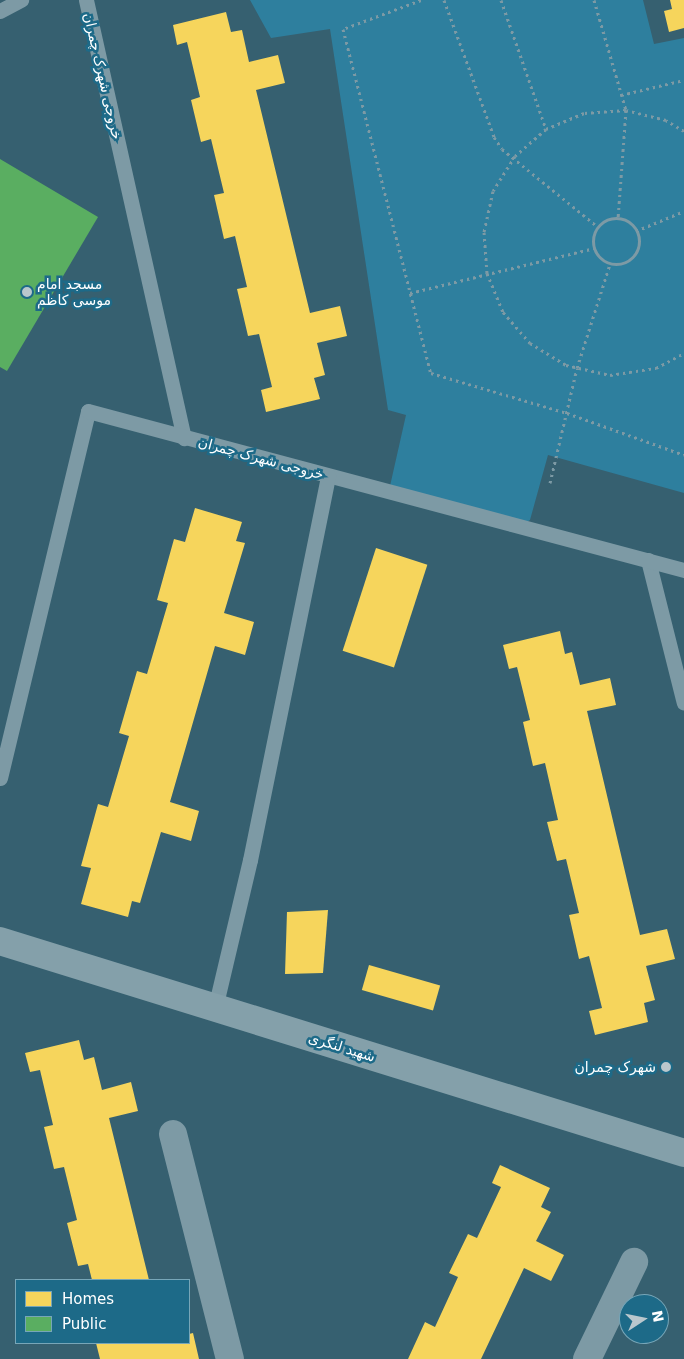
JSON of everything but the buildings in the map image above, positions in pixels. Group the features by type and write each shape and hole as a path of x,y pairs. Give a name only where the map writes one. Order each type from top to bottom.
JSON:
{"main road":[{"name":"شهید لنگری","path":"0,941 684,1153"}],"street":[{"path":"173,1134 230,1359"},
{"path":"588,1359 634,1262"}],"lane":[{"path":"0,11 21,0"},
{"name":"خروجی شهرک چمران","path":"86,0 184,438 684,570"},
{"path":"0,778 88,411 184,438"},
{"path":"215,1008 250,860 328,476"},
{"path":"648,560 684,703"}],"path":[{"path":"421,0 343,29 431,373 567,413 684,455"},
{"path":"444,0 494,137 502,148 515,156 598,227"},
{"path":"501,0 546,129"},
{"path":"594,0 626,110 618,218"},
{"path":"621,95 684,80"},
{"path":"684,131 666,120 626,110 584,113 546,129 515,156 493,191 484,232 487,274 503,312 530,343 566,365 610,375 656,368 684,354"},
{"path":"636,231 684,211"},
{"path":"618,218 632,224 639,238 636,253 625,263 610,264 597,256 594,248 594,234 598,227 611,219 618,218"},
{"path":"410,293 594,248"},
{"path":"550,483 578,368 610,264"}],"shaded area":[{"path":"250,0 643,0 654,44 684,38 684,493 548,455 530,520 511,532 390,486 406,415 388,410 330,29 271,38"}],"place":[{"name":"مسجد امام موسی کاظم","path":"27,292"},
{"name":"شهرک چمران","path":"666,1067"}]}
